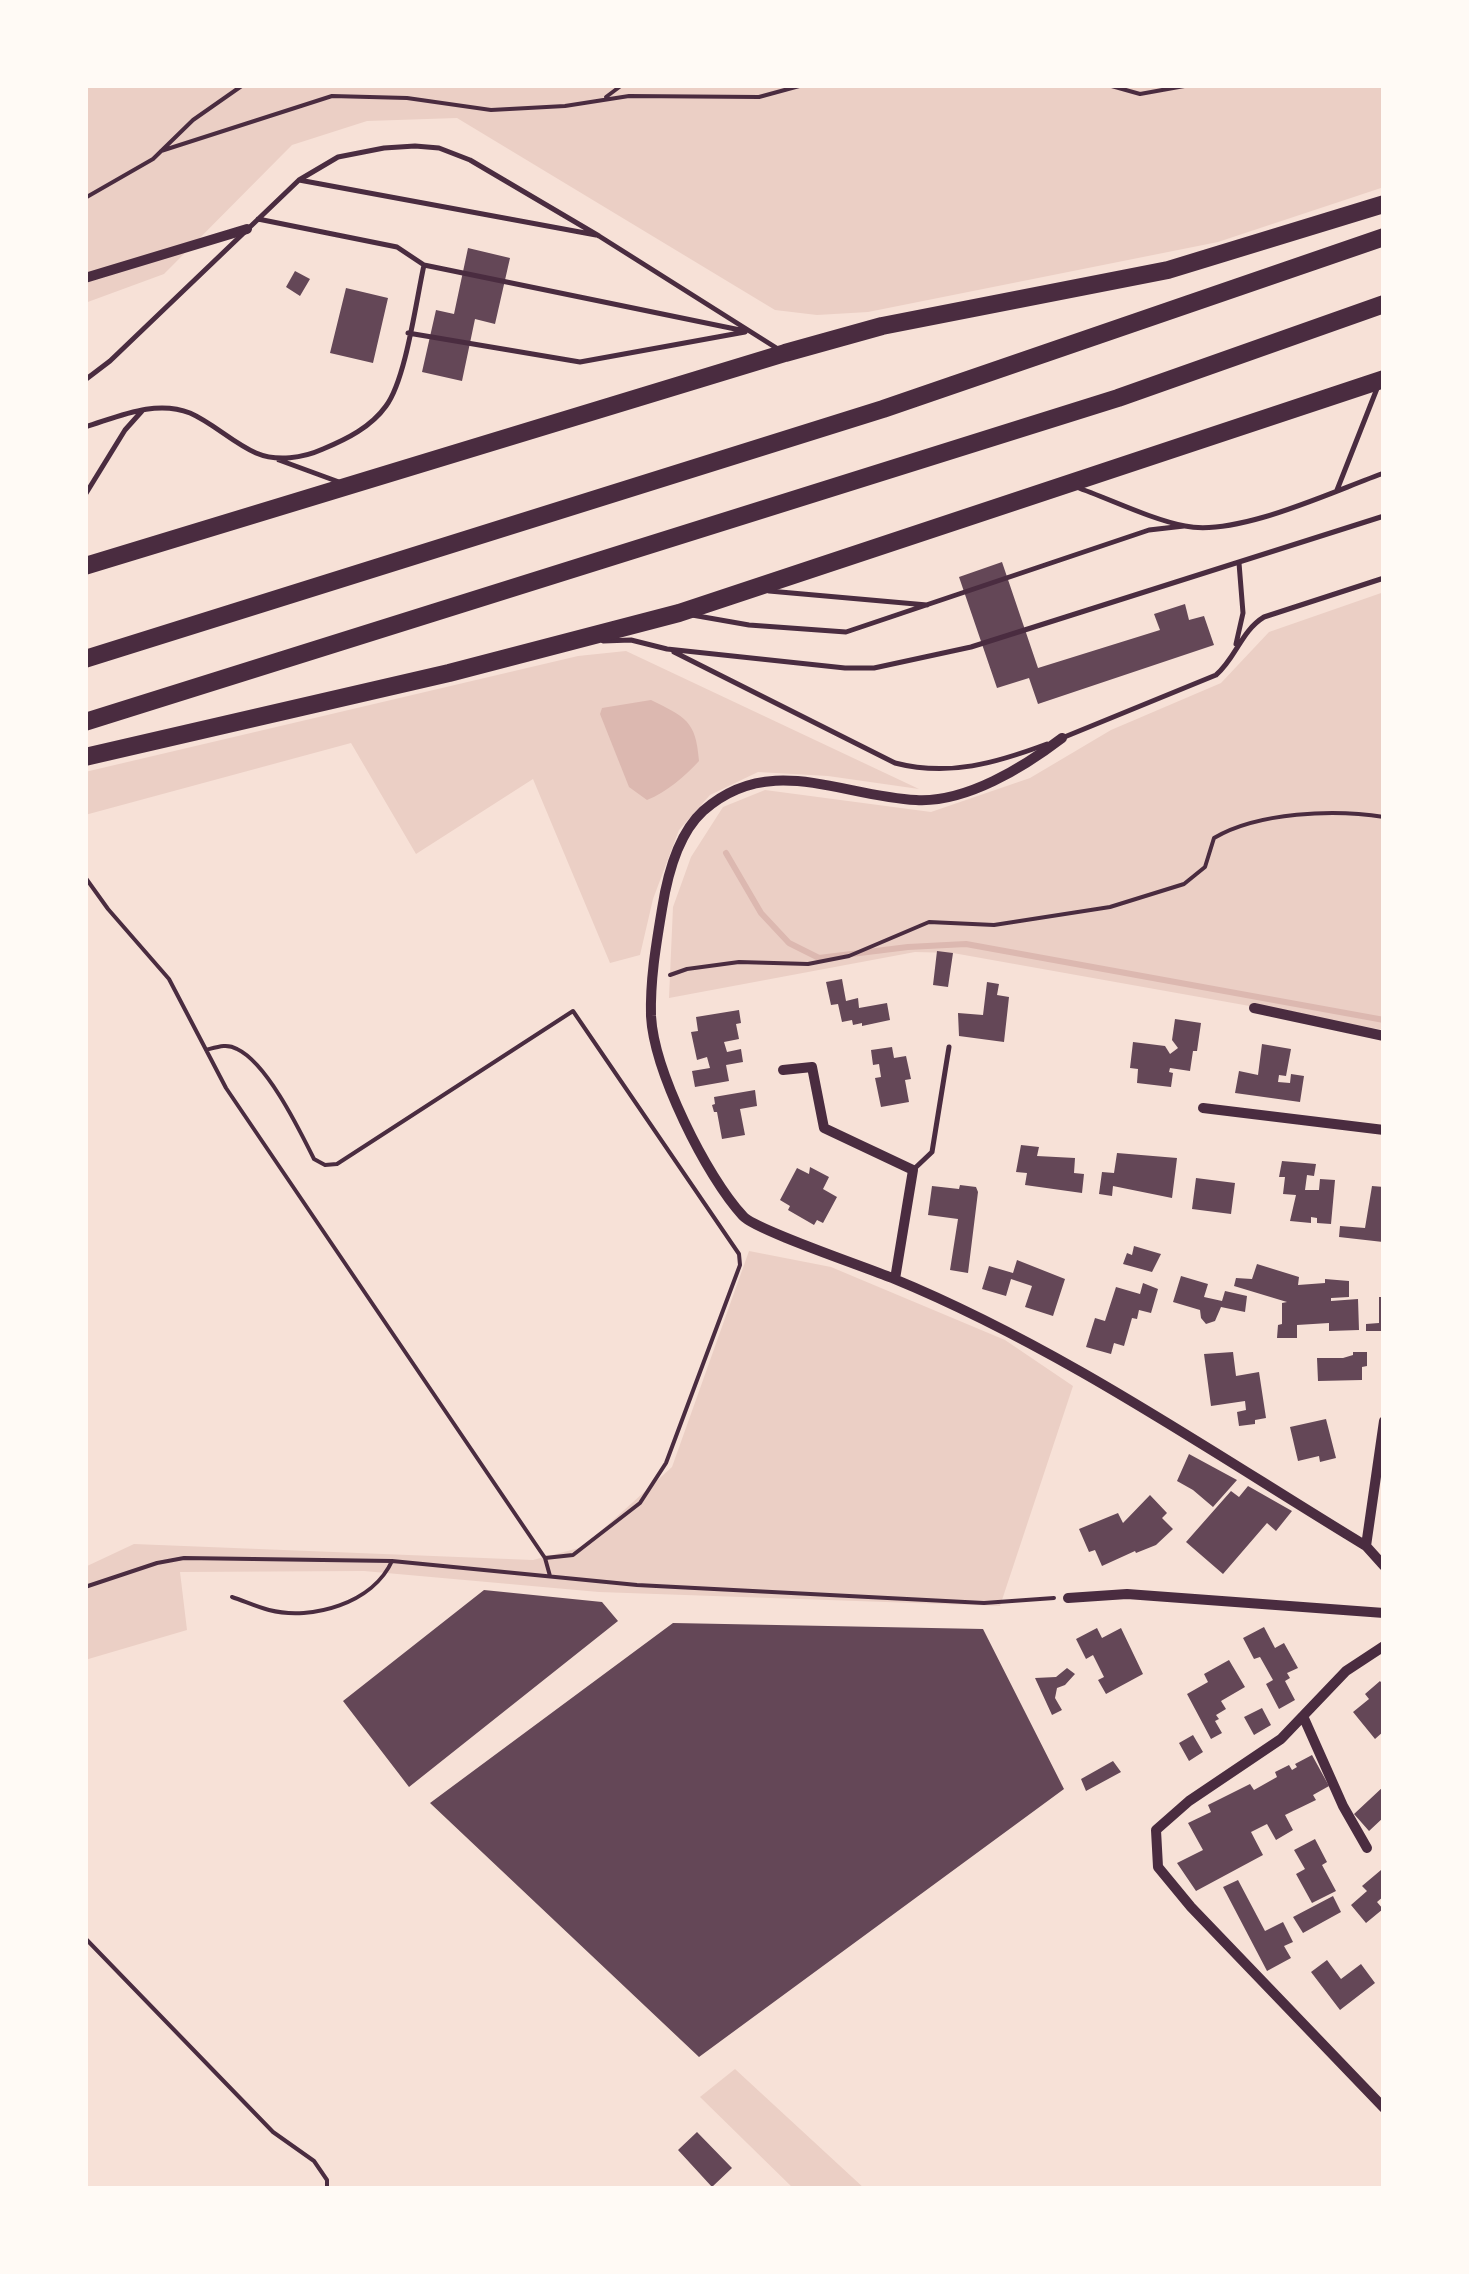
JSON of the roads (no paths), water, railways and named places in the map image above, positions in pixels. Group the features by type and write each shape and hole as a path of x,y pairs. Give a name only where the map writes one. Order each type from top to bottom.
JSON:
{"highway":[{"path":"85,566 882,326 1168,270 1384,204"},
{"path":"85,659 883,408 1384,237"},
{"path":"85,722 1118,398 1384,304"},
{"path":"85,757 679,614 1382,380"}],"street":[{"path":"85,278 246,229"},
{"path":"1062,738 1031,762 982,786 920,801 774,779 735,789 700,814 689,828 665,890 651,1018 656,1045 691,1140 745,1220 895,1279 1023,1337 1366,1546 1384,1566"},
{"path":"1254,1008 1384,1036"},
{"path":"783,1070 812,1067 824,1128 913,1170 895,1279"},
{"path":"1203,1108 1384,1130"},
{"path":"1366,1546 1380,1481 1384,1421"},
{"path":"1068,1598 1127,1594 1384,1613"},
{"path":"1384,1646 1346,1671 1281,1738 1189,1800 1156,1830 1158,1867 1384,2108"},
{"path":"1303,1716 1342,1806 1367,1848"}],"lane":[{"path":"85,380 110,362 299,180 338,157 384,148 440,148 470,160 786,353"},
{"path":"299,180 599,236"},
{"path":"258,219 397,247 424,265 748,332"},
{"path":"270,457 311,454 362,430 388,404 398,383 424,265"},
{"path":"408,334 580,362 748,332"},
{"path":"1337,490 1382,380"},
{"path":"85,495 125,430 144,409"},
{"path":"85,427 144,409 190,413 255,453 352,486"},
{"path":"679,614 749,625 846,632 1149,530 1243,522 1384,473"},
{"path":"1068,484 1184,526"},
{"path":"555,646 617,640 667,649 874,668 972,647 1384,516"},
{"path":"1234,652 1243,613 1239,563"},
{"path":"667,649 895,762 922,770 951,770 1001,760 1211,678 1221,671 1250,628 1264,617 1384,578"},
{"path":"751,590 932,605"},
{"path":"913,1170 932,1152 948,1047"}],"waterway":[{"path":"726,853 761,913 789,943 819,958 966,944 1384,1020"}]}
